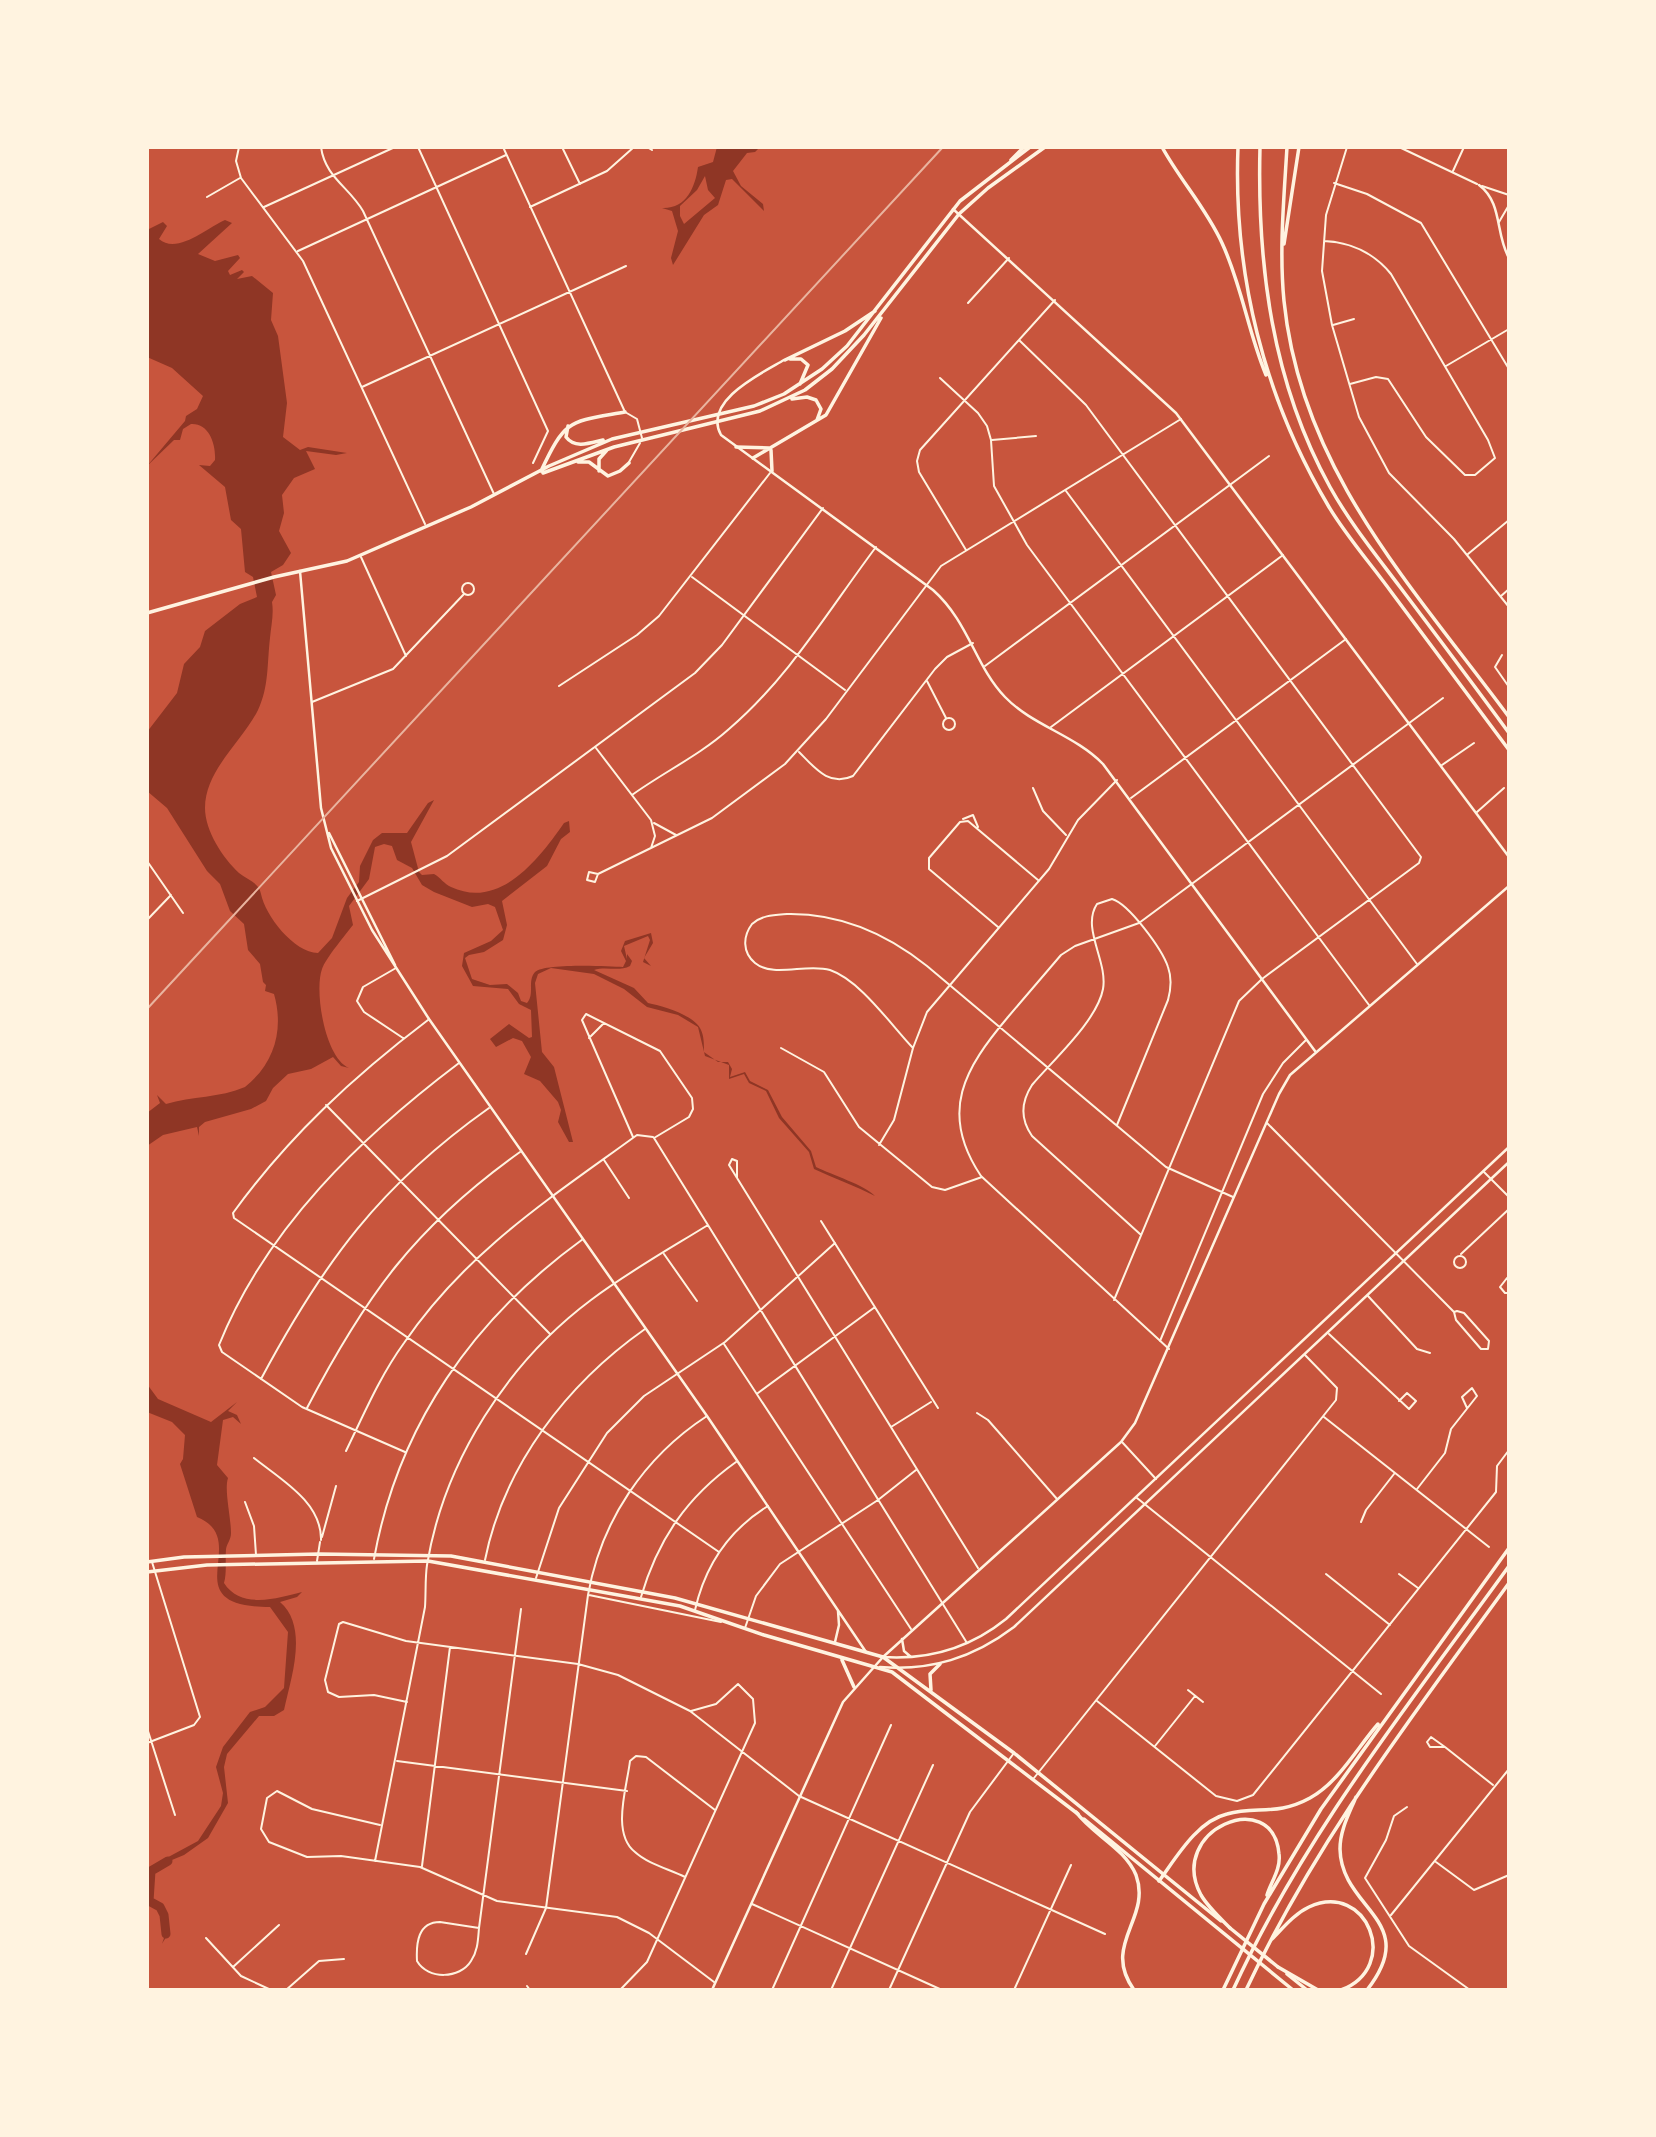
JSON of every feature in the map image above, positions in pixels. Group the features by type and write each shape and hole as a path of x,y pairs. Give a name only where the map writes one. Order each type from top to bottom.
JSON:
{"main road":[{"path":"1011,160 1024,147"},
{"path":"569,425 566,437 576,444 612,439 739,410 798,386 831,361 877,311 953,209 979,184 1030,147"},
{"path":"783,401 832,369 882,314 959,214 988,188 1045,147"},
{"path":"1162,147 1206,211 1234,270 1256,352 1301,455 1330,509 1509,750"},
{"path":"1238,147 1238,197 1249,304 1273,393"},
{"path":"1260,147 1261,244 1275,343 1293,404 1316,458 1362,535 1509,733"},
{"path":"1287,147 1281,260 1284,303 1296,369 1311,418 1330,463 1360,516 1509,716"},
{"path":"1281,260 1299,147"},
{"path":"785,360 845,331 877,311"},
{"path":"753,458 810,426 832,407 882,314"},
{"path":"785,360 801,359 808,365 808,372 798,386"},
{"path":"147,613 361,556 541,473 614,447 740,416 802,397 817,400 821,412 810,426"},
{"path":"541,473 562,430 577,420 625,412"},
{"path":"541,473 549,466 612,439"},
{"path":"600,472 599,458 614,447"},
{"path":"736,447 771,448"},
{"path":"771,448 772,471"},
{"path":"569,463 585,461 600,472 614,475 628,463"},
{"path":"1264,1904 1321,1809 1509,1548"},
{"path":"149,1561 256,1555 430,1554 590,1581 696,1603 883,1657 902,1668 1014,1753 1307,1990"},
{"path":"147,1572 317,1562 428,1561 640,1598 694,1611 745,1629 873,1666 898,1676 1009,1760 1293,1990"},
{"path":"1233,1990 1274,1908 1324,1824 1509,1566"},
{"path":"1246,1990 1304,1876 1360,1788 1509,1583"},
{"path":"841,1658 850,1671 854,1686"},
{"path":"932,1692 930,1674 940,1664"},
{"path":"1159,1881 1197,1833 1218,1817 1235,1812 1278,1810 1318,1793 1394,1706"},
{"path":"1360,1788 1344,1825 1340,1848 1349,1884 1377,1916 1385,1937 1384,1962 1367,1990"},
{"path":"1076,1812 1085,1824 1126,1859 1136,1875 1138,1906 1122,1953 1124,1971 1134,1990"},
{"path":"1223,1990 1278,1868 1279,1855 1275,1840 1266,1828 1252,1820 1236,1819 1210,1832 1201,1845 1195,1873 1201,1895 1230,1928"},
{"path":"1268,1943 1309,1907 1329,1902 1350,1907 1366,1922 1373,1948 1363,1975 1341,1990"},
{"path":"1278,1967 1318,1990"}],"street":[{"path":"239,147 236,161 241,178 297,251 426,528"},
{"path":"321,147 324,162 332,176 353,195 367,219 495,496"},
{"path":"263,208 396,147"},
{"path":"418,147 548,431 533,463"},
{"path":"503,147 625,412 637,419 643,432 628,463"},
{"path":"562,147 580,184"},
{"path":"530,207 607,171 634,147"},
{"path":"647,147 652,150"},
{"path":"1347,147 1334,183 1323,241 1324,288 1359,417 1379,458 1398,484 1467,555 1509,607"},
{"path":"1399,147 1479,185 1509,195"},
{"path":"1453,172 1464,147"},
{"path":"297,251 506,155"},
{"path":"208,197 241,178"},
{"path":"1334,183 1367,194 1421,223 1509,369"},
{"path":"1479,185 1493,200 1502,245 1509,258"},
{"path":"1499,225 1509,205"},
{"path":"953,209 1055,300 1181,419 1509,857"},
{"path":"1323,241 1352,246 1384,266 1496,452 1495,458 1486,467 1469,476 1426,437 1388,379 1376,377 1349,384"},
{"path":"968,303 1009,258"},
{"path":"361,388 626,266"},
{"path":"966,551 921,477 917,461 923,444 1055,300"},
{"path":"1332,325 1354,318"},
{"path":"1445,366 1509,329"},
{"path":"1019,340 1074,391 1124,455 1420,855 1420,860 1242,997 1114,1300"},
{"path":"785,360 747,382 724,404 718,417 719,430 736,447 926,584 951,608 1009,701 1096,757 1117,780 1315,1051"},
{"path":"940,378 983,419 991,440 994,486 1013,522 1070,604 1370,1005"},
{"path":"598,874 677,835 750,793 798,751 941,566 1181,419"},
{"path":"991,440 1036,436"},
{"path":"985,666 1269,456"},
{"path":"559,686 646,628 691,577 772,471"},
{"path":"1065,490 1417,964"},
{"path":"357,901 447,856 695,673 744,616 823,508"},
{"path":"1467,555 1509,520"},
{"path":"632,795 728,730 761,699 876,547"},
{"path":"1051,727 1283,555"},
{"path":"361,556 406,656"},
{"path":"299,571 321,808 331,848 385,955 396,968"},
{"path":"691,577 846,691"},
{"path":"1500,596 1509,589"},
{"path":"311,702 393,668 464,594"},
{"path":"1130,799 1346,639"},
{"path":"798,751 825,776 835,780 853,776 947,657 974,643"},
{"path":"1502,655 1496,662 1496,670 1509,687"},
{"path":"927,680 946,718"},
{"path":"1169,1349 982,1177 962,1139 960,1103 963,1085 972,1063 999,1027 1061,956 1095,939 1139,923 1444,698"},
{"path":"1441,766 1474,743"},
{"path":"596,747 651,820 662,830 677,835"},
{"path":"879,1145 894,1119 923,1019 1053,862 1066,835 1117,780"},
{"path":"1476,813 1504,788"},
{"path":"1033,789 1044,811 1066,835"},
{"path":"978,828 977,818 973,815 962,820 929,858 927,866 999,927"},
{"path":"651,820 654,836 651,848"},
{"path":"962,820 978,828 1039,880"},
{"path":"327,829 396,968 429,1019 707,1416 867,1654"},
{"path":"147,861 183,913"},
{"path":"712,1990 837,1712 854,1686 902,1639 1121,1442 1142,1411 1285,1082 1315,1051 1509,886"},
{"path":"147,920 171,895"},
{"path":"1117,1126 1171,990 1165,960 1139,923 1121,902 1107,899 1097,904 1093,912 1095,939 1103,973 1101,997 1093,1013 1047,1067 1025,1098 1023,1116 1028,1130 1141,1234"},
{"path":"913,1048 853,984 841,975 820,968 766,968 753,962 744,944 751,924 767,916 799,914 834,918 877,934 915,957 1168,1168 1234,1197"},
{"path":"396,968 363,987 357,1001 364,1012 404,1038"},
{"path":"633,1138 589,1038 582,1020 584,1015 589,1014 663,1054 692,1098 694,1105 689,1117 654,1138"},
{"path":"429,1019 326,1104 272,1162 233,1213 236,1221 719,1552"},
{"path":"589,1038 605,1022"},
{"path":"1160,1341 1268,1084 1283,1063 1307,1040"},
{"path":"781,1048 824,1072 854,1120 879,1145 935,1188 945,1190 982,1177"},
{"path":"405,1452 307,1409 222,1352 221,1340 274,1247 316,1192 363,1143 460,1063"},
{"path":"326,1104 551,1335"},
{"path":"261,1380 318,1278 363,1220 439,1146 491,1108"},
{"path":"1266,1122 1278,1130 1395,1254 1416,1270 1454,1312 1456,1320 1481,1349 1488,1349 1490,1343 1481,1331 1464,1313 1454,1312"},
{"path":"346,1451 407,1338 446,1288 475,1257 552,1195 633,1138 643,1134 654,1138 967,1643"},
{"path":"883,1657 939,1653 967,1643 1006,1619 1509,1147"},
{"path":"307,1409 331,1361 363,1308 395,1265 438,1219 522,1151"},
{"path":"604,1159 629,1198"},
{"path":"737,1178 737,1161 732,1159 729,1165 798,1278 979,1570"},
{"path":"873,1666 902,1668 940,1664 977,1651 1014,1627 1509,1162"},
{"path":"1483,1171 1509,1197"},
{"path":"1461,1254 1509,1209"},
{"path":"821,1221 938,1408"},
{"path":"375,1861 418,1643 428,1561 450,1488 473,1438 496,1400 551,1335 614,1283 708,1225"},
{"path":"374,1560 387,1504 405,1452 432,1398 477,1334 513,1296 583,1239"},
{"path":"536,1578 559,1508 586,1461 618,1421 677,1373 723,1343 835,1243"},
{"path":"664,1253 697,1300"},
{"path":"1508,1278 1500,1287 1505,1293 1509,1293"},
{"path":"1367,1296 1418,1349 1430,1353"},
{"path":"757,1394 876,1307"},
{"path":"484,1562 504,1501 542,1430 583,1380 646,1328"},
{"path":"1328,1334 1399,1401 1409,1409 1416,1401 1407,1393 1399,1401"},
{"path":"723,1343 912,1630"},
{"path":"1033,1779 1338,1397 1337,1388 1305,1355"},
{"path":"1417,1490 1445,1453 1451,1429 1477,1396 1472,1388 1462,1399 1467,1408"},
{"path":"891,1427 933,1401"},
{"path":"977,1413 988,1420 1057,1500"},
{"path":"526,1954 546,1908 590,1581 607,1530 630,1491 667,1447 707,1416"},
{"path":"1323,1416 1489,1547"},
{"path":"1121,1442 1157,1479"},
{"path":"1097,1701 1203,1786 1225,1800 1243,1800 1253,1795 1496,1492 1497,1466 1509,1450"},
{"path":"254,1458 307,1502 319,1523 321,1540"},
{"path":"640,1598 652,1561 674,1521 701,1489 737,1461"},
{"path":"745,1629 763,1584 780,1564 878,1500 917,1470"},
{"path":"1361,1522 1366,1510 1394,1473"},
{"path":"317,1562 336,1486"},
{"path":"1137,1498 1381,1694"},
{"path":"246,1502 254,1526 256,1555"},
{"path":"694,1611 707,1572 719,1552 739,1528 768,1506"},
{"path":"147,1743 194,1726 200,1717 155,1570 149,1561"},
{"path":"1326,1574 1390,1625"},
{"path":"1399,1574 1419,1589"},
{"path":"588,1595 731,1624"},
{"path":"479,1928 440,1922 425,1925 419,1935 416,1957 419,1965 426,1971 439,1974 461,1971 473,1959 479,1928 521,1609"},
{"path":"834,1645 839,1625 838,1611"},
{"path":"1006,1619 1014,1627"},
{"path":"407,1702 367,1695 335,1697 326,1688 339,1624 365,1628 418,1643 578,1664 643,1686 690,1711 799,1796 1105,1934"},
{"path":"902,1639 904,1651 911,1657"},
{"path":"422,1867 450,1647"},
{"path":"620,1990 646,1965 755,1725 756,1710 741,1684 734,1685 716,1704 690,1711"},
{"path":"1188,1690 1203,1702"},
{"path":"1154,1747 1195,1696"},
{"path":"772,1990 891,1725"},
{"path":"147,1728 175,1815"},
{"path":"1445,1747 1430,1746 1428,1739 1433,1737 1495,1786"},
{"path":"889,1990 975,1803 1014,1753"},
{"path":"686,1878 640,1856 627,1843 622,1826 630,1761 642,1755 716,1810"},
{"path":"396,1761 626,1791"},
{"path":"831,1990 933,1765"},
{"path":"1391,1916 1509,1769"},
{"path":"382,1825 312,1809 277,1791 267,1798 261,1825 262,1833 269,1842 300,1855 422,1867 483,1896 546,1908 606,1913 628,1921 657,1939 715,1983"},
{"path":"1407,1807 1394,1816 1386,1840 1364,1875 1409,1946 1470,1990"},
{"path":"1435,1861 1471,1889 1489,1886 1509,1875"},
{"path":"1014,1990 1071,1865"},
{"path":"751,1904 942,1990"},
{"path":"232,1968 279,1925"},
{"path":"206,1938 232,1968 247,1979 271,1990"},
{"path":"286,1990 319,1961 344,1959"},
{"path":"527,1986 530,1990"}],"shaded area":[{"path":"717,147 760,147 755,152 747,153 733,171 741,186 763,204 764,211 732,179 726,180 718,205 704,215 673,265 671,258 678,231 672,211 662,208 683,201 692,189 698,167 713,162","holes":["705,176 708,190 715,198 684,224 680,216 680,206 697,190"]},
{"path":"225,220 232,223 198,254 215,261 238,255 240,258 228,271 230,275 242,270 244,272 237,279 252,276 273,293 271,320 278,336 287,403 283,437 300,450 308,447 347,453 336,455 306,451 315,469 294,478 282,495 284,513 279,531 291,553 283,565 271,572 276,595 272,602 264,693 251,722 211,781 205,808 208,826 227,860 258,887 274,922 290,940 300,947 318,953 332,938 347,898 359,882 360,866 373,840 382,833 407,833 428,803 434,800 411,842 419,872 422,875 434,874 449,886 469,892 486,892 516,877 543,851 564,823 569,821 570,832 561,839 547,866 502,901 507,925 503,940 484,952 465,958 472,979 490,985 507,984 518,993 521,1001 527,1003 535,972 541,969 563,966 623,967 626,961 621,951 625,941 651,933 653,943 645,957 650,940 648,936 624,946 627,959 627,954 632,961 630,966 621,969 594,970 634,988 648,1003 678,1012 692,1020 698,1025 702,1032 704,1041 704,1052 698,1027 678,1015 647,1007 624,989 594,974 551,968 538,974 535,983 542,1052 554,1067 573,1142 569,1142 558,1122 561,1110 558,1102 540,1081 524,1074 531,1057 522,1041 513,1038 496,1047 490,1039 509,1024 529,1038 532,1037 531,1010 519,1004 508,989 473,986 462,966 464,953 491,941 503,930 495,907 488,904 472,907 434,892 422,885 412,868 397,860 392,846 384,844 375,847 369,879 349,906 353,925 327,959 320,979 323,1023 334,1051 349,1068 341,1066 333,1057 311,1069 288,1074 273,1088 266,1101 251,1109 205,1122 199,1127 199,1136 197,1127 163,1135 147,1146 147,1113 160,1103 157,1095 166,1104 245,1087 264,1067 277,1032 274,994 265,991 260,964 248,950 244,924 230,911 220,884 207,871 167,808 147,791 147,732 177,693 184,664 200,647 205,631 240,604 257,597 253,577 245,572 241,529 231,520 225,487 199,465 210,466 215,460 213,441 207,431 191,424 183,429 180,440 174,440 147,466 185,421 186,416 197,409 203,396 172,368 147,357 147,230 163,222 167,226 159,239 174,244 192,239"},
{"path":"721,1062 728,1062 732,1069 730,1077 745,1072 750,1081 768,1090 782,1117 811,1151 816,1167 856,1184 875,1196 814,1169 809,1152 779,1118 766,1091 749,1083 744,1074 729,1079 729,1065"},
{"path":"147,1384 158,1399 211,1422 237,1402 228,1411 237,1415 241,1424 233,1417 223,1420 217,1465 228,1478 231,1533 226,1549 224,1583 240,1597 250,1599 272,1599 302,1592 297,1597 280,1602 289,1613 296,1639 296,1653 284,1710 274,1716 259,1716 227,1754 224,1767 228,1803 208,1838 184,1855 155,1867 148,1875 148,1868 198,1841 221,1806 223,1793 216,1767 223,1747 250,1712 265,1707 284,1688 288,1632 270,1607 240,1604 224,1596 218,1585 218,1541 212,1527 197,1517 180,1464 183,1459 185,1435 172,1422 147,1412"},
{"path":"148,1880 150,1904 162,1908 166,1915 167,1936 163,1942 165,1922 162,1913 149,1904"}],"waterway":[{"path":"166,1934 164,1915 160,1907 149,1901 151,1871 168,1861"}],"railway":[{"path":"147,1009 943,147"}]}
